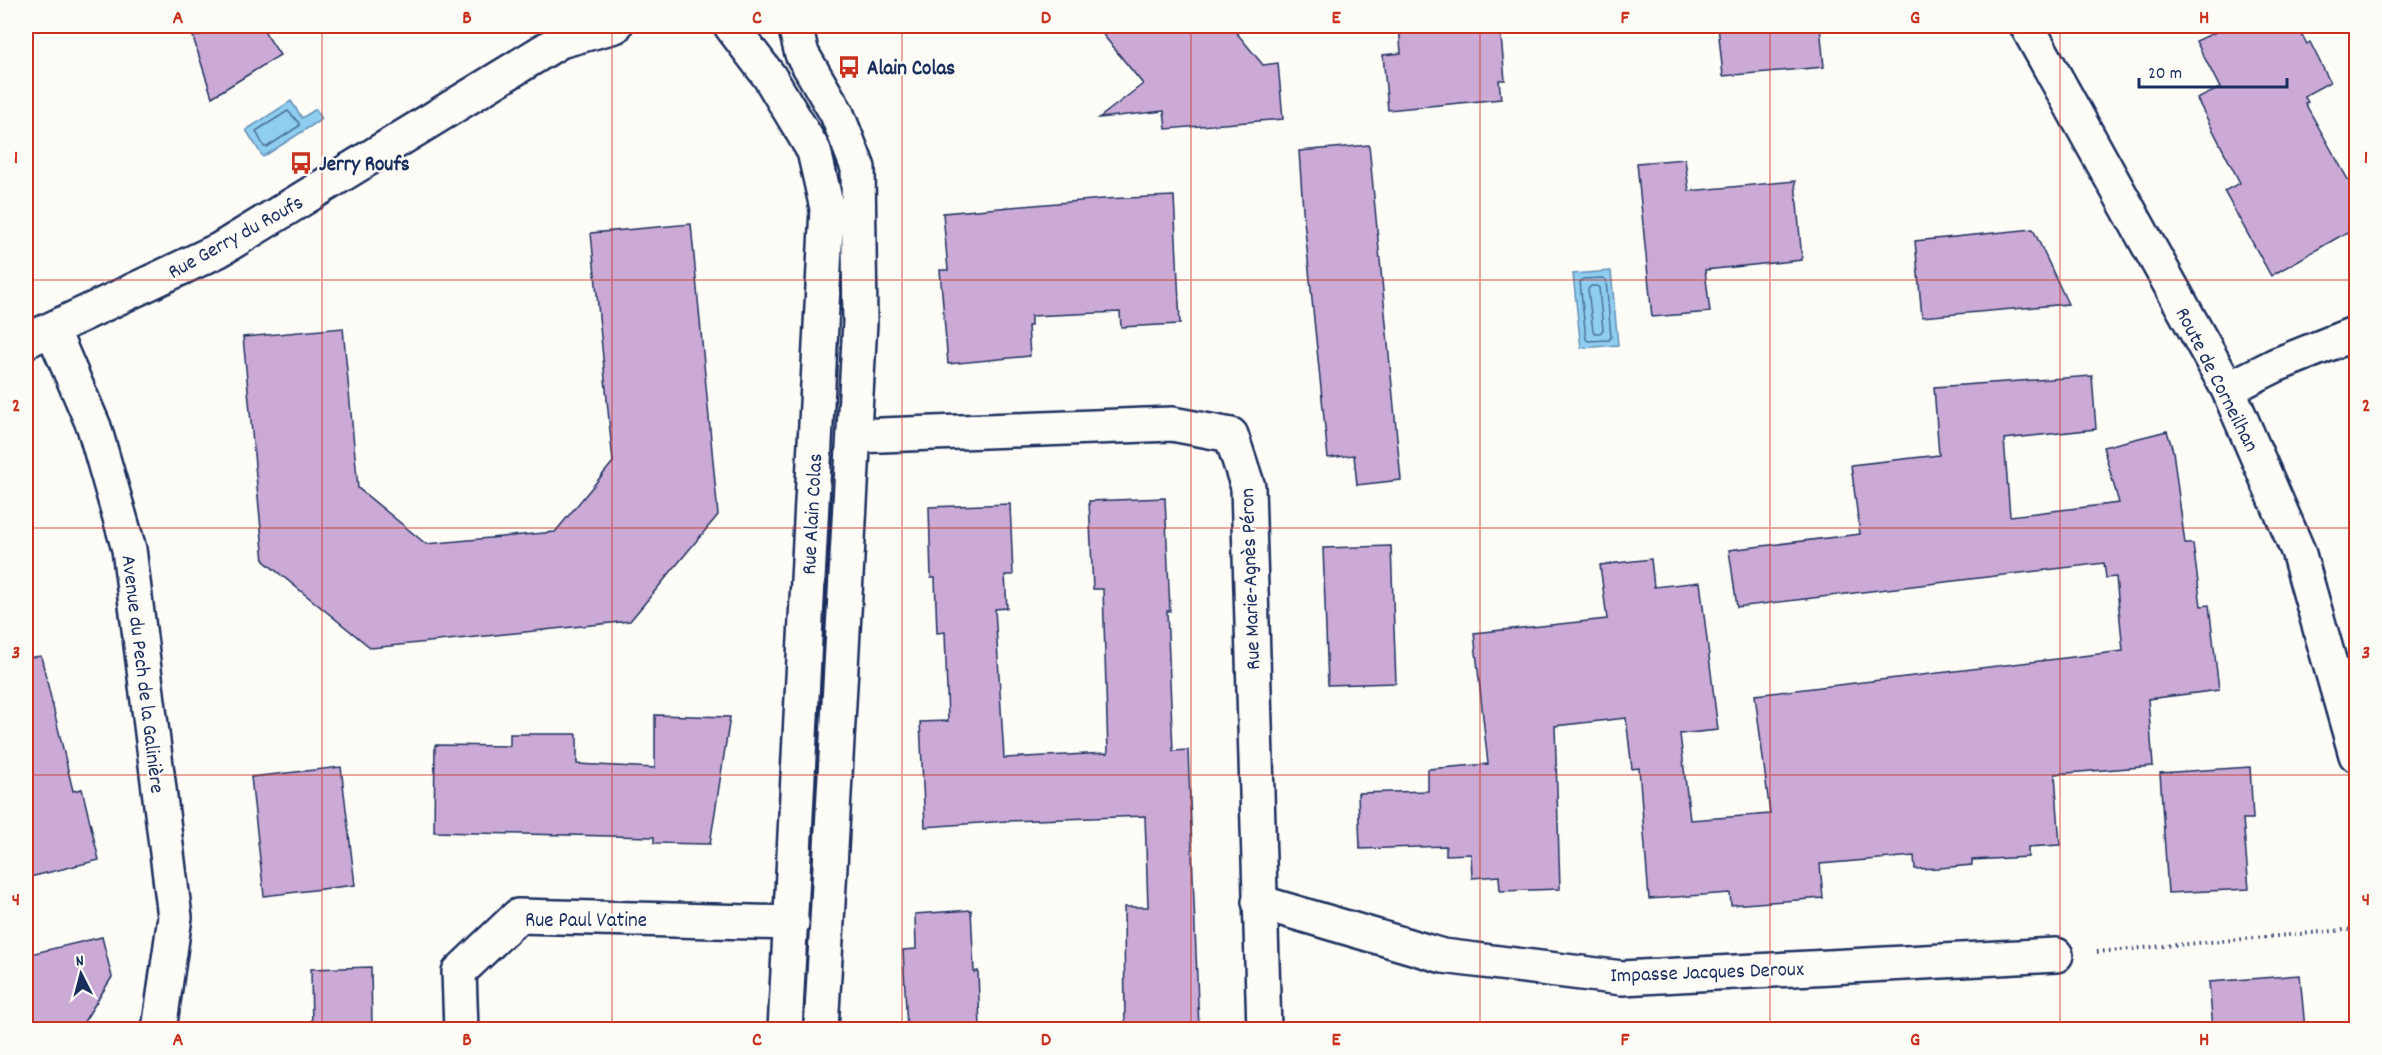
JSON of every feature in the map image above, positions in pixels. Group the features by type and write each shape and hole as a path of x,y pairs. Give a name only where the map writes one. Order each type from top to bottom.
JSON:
{"street":[{"name":"Rue Gerry du Roufs","path":"39,335 219,250 567,33 615,26"},
{"name":"Rue Alain Colas","path":"731,26 769,76 814,151 827,207 785,1029"},
{"name":"Rue Alain Colas","path":"795,26 802,54 837,114 858,168 860,322 821,1029"},
{"name":"Route de Corneilhan","path":"2027,26 2228,389 2298,551 2356,755"},
{"path":"2228,389 2276,365 2356,333"},
{"name":"Avenue du Pech de la Galinière","path":"39,335 94,427 129,549 175,917 159,1029"},
{"name":"Rue Marie-Agnès Péron","path":"855,436 1172,424 1231,435 1248,487 1264,1029"},
{"name":"Impasse Jacques Deroux","path":"1259,902 1443,956 1622,978 2056,955"},
{"name":"Rue Paul Vatine","path":"461,1029 459,972 518,916 792,923"}],"path":[{"path":"2056,955 2356,929"}],"water":[{"path":"291,101 302,118 316,109 322,119 263,157 246,130"},
{"path":"1611,271 1618,345 1581,348 1573,274"}],"building":[{"path":"205,26 261,26 280,55 212,97 193,37 207,33"},
{"path":"1096,26 1231,26 1263,65 1278,63 1283,119 1166,129 1164,111 1099,118 1143,84"},
{"path":"1399,26 1500,26 1505,80 1499,80 1501,99 1388,110 1383,55 1401,53"},
{"path":"1718,26 1820,26 1824,67 1723,76"},
{"path":"2229,26 2297,26 2307,44 2310,42 2330,82 2304,96 2308,102 2305,103 2356,194 2356,227 2271,276 2224,191 2240,183 2197,99 2220,88 2196,41"},
{"path":"1369,145 1401,480 1357,485 1354,455 1328,458 1299,151"},
{"path":"1685,159 1689,191 1795,181 1802,260 1705,270 1710,312 1652,317 1637,163"},
{"path":"1174,196 1180,324 1121,327 1120,312 1031,316 1031,326 1028,326 1030,356 948,364 940,270 948,270 943,213 1103,199"},
{"path":"691,224 718,515 630,621 371,648 264,561 243,337 343,328 358,488 426,544 555,532 613,462 591,233"},
{"path":"2033,229 2068,304 1922,317 1915,241"},
{"path":"2092,376 2096,429 2004,439 2010,516 2119,503 2103,447 2167,431 2173,451 2185,544 2193,544 2201,606 2209,605 2219,690 2148,699 2153,766 2055,774 2060,845 2028,847 2028,857 1972,860 1972,865 1940,868 1915,869 1914,856 1820,864 1823,898 1731,905 1730,893 1649,899 1639,768 1632,769 1626,718 1555,726 1560,889 1500,891 1499,876 1472,878 1471,854 1446,855 1446,846 1360,849 1358,793 1428,791 1428,769 1488,764 1474,633 1607,619 1600,565 1651,559 1654,587 1700,582 1718,730 1680,734 1690,820 1770,814 1755,695 2123,651 2116,577 2106,578 2104,563 1737,607 1729,550 1860,534 1851,465 1939,455 1934,387"},
{"path":"1165,498 1173,751 1188,750 1199,1029 1125,1029 1124,907 1148,907 1145,816 1007,821 925,827 920,722 948,721 945,632 937,633 935,578 931,578 929,507 1010,504 1013,575 1005,575 1007,608 995,609 1004,758 1108,753 1103,589 1093,589 1089,501"},
{"path":"1391,546 1396,683 1328,685 1323,548"},
{"path":"41,656 73,791 82,789 99,860 26,878 26,658"},
{"path":"655,715 730,717 710,844 654,843 654,837 434,832 435,745 510,746 510,734 577,734 577,764 655,768"},
{"path":"341,767 355,885 264,896 251,777"},
{"path":"2250,767 2253,819 2243,819 2249,889 2168,893 2160,773"},
{"path":"971,910 974,972 978,971 980,1029 907,1029 903,950 916,949 915,914"},
{"path":"102,937 112,977 82,1025 65,1029 26,1029 26,955"},
{"path":"371,967 372,1029 312,1029 311,969"},
{"path":"2300,975 2305,1029 2213,1029 2209,982"}],"place":[{"name":"Alain Colas","path":"849,67"},
{"name":"Jerry Roufs","path":"301,163"}]}
